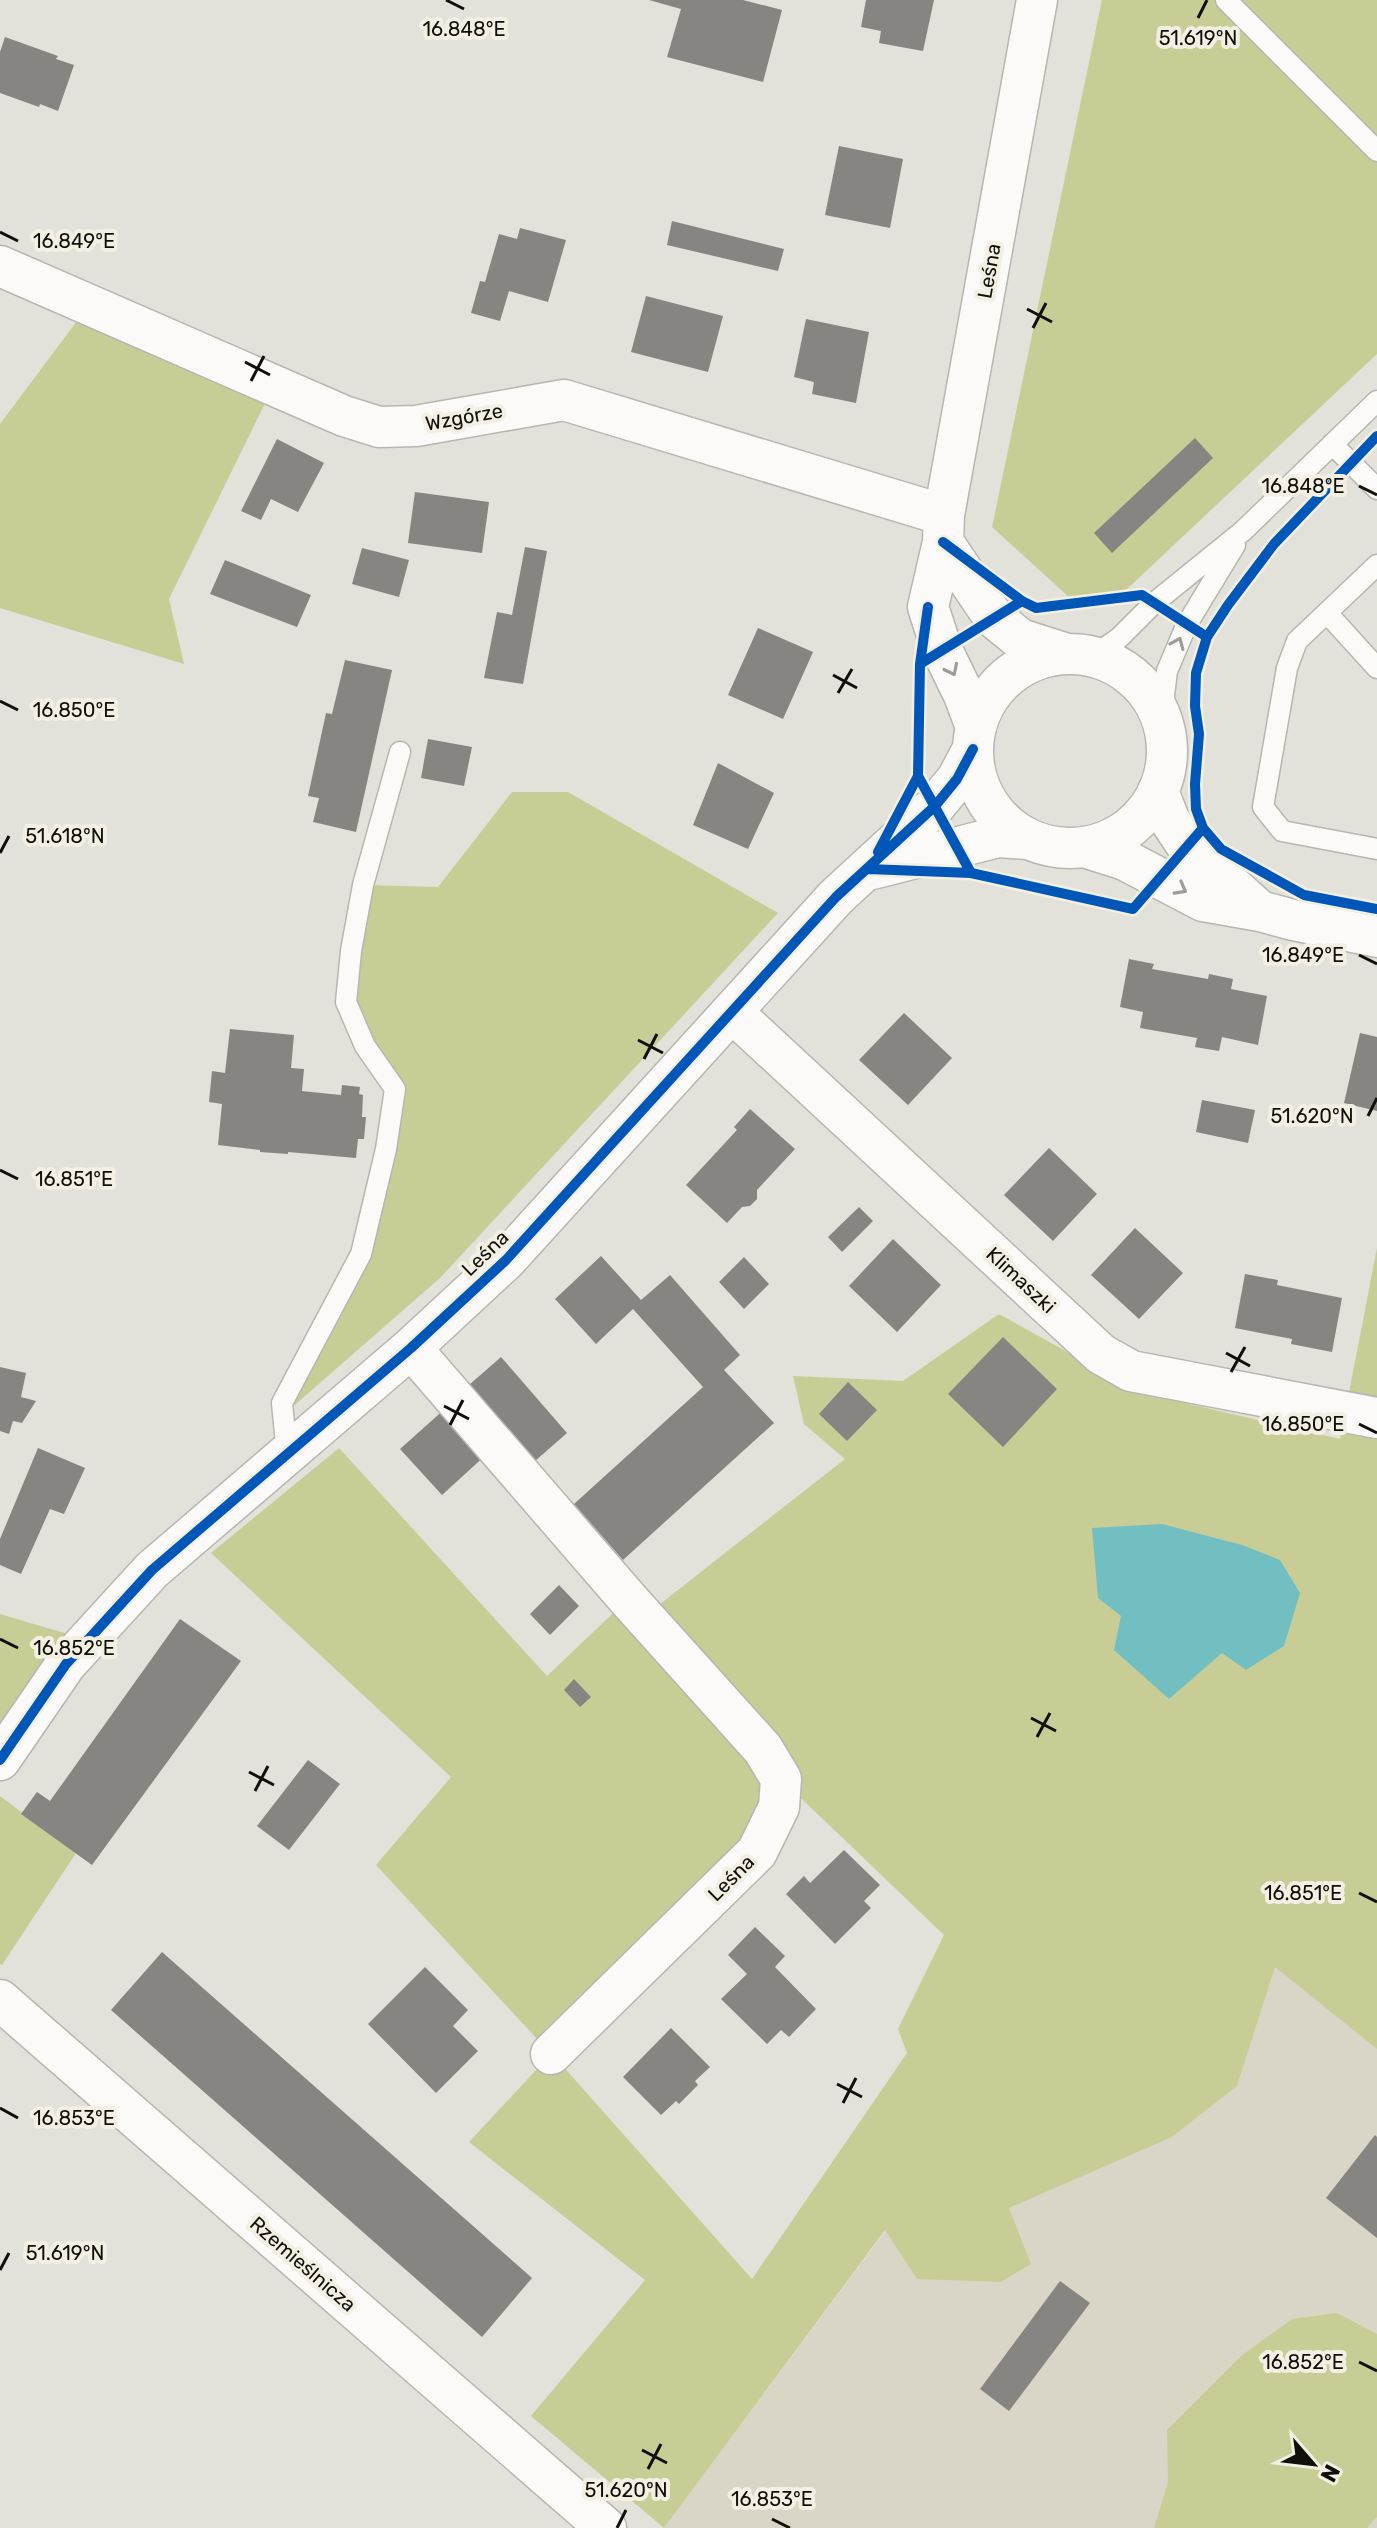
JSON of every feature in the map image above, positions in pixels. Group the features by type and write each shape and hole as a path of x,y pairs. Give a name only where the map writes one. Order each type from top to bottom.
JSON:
{"street":[{"name":"Leśna","path":"0,1760 66,1664 152,1570 411,1348 506,1260 836,897 935,806 957,779 974,738 964,695 942,650 928,607 1037,0"},
{"name":"Wzgórze","path":"0,266 330,410 379,427 416,426 564,400 944,528"},
{"path":"944,528 994,618 1020,639 1079,655 1114,665 1134,679 1150,697 1161,719 1166,743 1166,767 1147,810 1132,826 1113,838 1084,847 1055,848 1027,839 1003,822 985,800 976,777 974,738 985,704 1000,684 1019,668 1042,658 1079,655"},
{"path":"1158,791 1169,819 1187,846 1260,911"},
{"name":"Leśna","path":"868,869 998,837 1027,839"},
{"path":"1084,847 1125,860 1203,901 1377,937"},
{"name":"Klimaszki","path":"732,1012 1101,1354 1131,1371 1377,1418"},
{"name":"Leśna","path":"411,1348 763,1749 781,1779 779,1807 757,1852 551,2054"},
{"name":"Rzemieślnicza","path":"0,2000 606,2528"}],"lane":[{"path":"1226,0 1377,151"},
{"path":"1079,655 1119,638 1154,603 1243,531 1377,401"},
{"path":"1332,444 1377,489"},
{"path":"1161,719 1167,671 1187,624 1243,531"},
{"path":"1377,565 1297,641 1287,668 1263,807 1282,831 1377,849"},
{"path":"1327,613 1377,668"},
{"path":"287,1454 282,1403 361,1254 386,1149 395,1089 365,1046 346,1002 363,885 400,752"}],"shaded area":[{"path":"1275,1966 1377,2049 1377,2528 664,2528 886,2230 1001,2282 1030,2264 1008,2208 1172,2137 1237,2086"}],"green space":[{"path":"1102,0 1377,0 1377,354 1127,589 1082,609 992,527"},
{"path":"89,305 274,385 169,599 184,664 0,608 0,424"},
{"path":"512,792 568,792 778,913 440,1278 289,1410 361,1254 395,1089 346,1002 363,885 438,887"},
{"path":"1377,1248 1377,2049 1275,1967 1237,2086 1172,2137 1009,2208 1031,2264 1001,2282 917,2279 885,2230 664,2528 531,2416 645,2280 469,2142 551,2054 376,1865 451,1777 211,1553 339,1448 547,1676 628,1599 646,1615 845,1459 804,1424 793,1376 903,1381 999,1314 1080,1359 1176,1401 1340,1439","holes":["782,1780 944,1935 898,2029 907,2053 752,2279 552,2054 779,1807"]},
{"path":"0,1614 88,1640 0,1760"},
{"path":"0,1796 76,1853 2,1965 0,1964"},
{"path":"1337,2313 1377,2334 1377,2517 1367,2528 1154,2528 1168,2482 1167,2430 1241,2356 1292,2319"}],"water":[{"path":"1162,1524 1242,1545 1280,1560 1300,1593 1284,1646 1246,1670 1222,1653 1169,1699 1114,1650 1121,1616 1098,1598 1092,1528"}],"building":[{"path":"649,0 743,0 782,10 763,82 667,57 681,9"},
{"path":"866,0 934,0 923,51 879,43 881,31 861,27"},
{"path":"5,37 74,65 58,111 0,93 0,52"},
{"path":"839,146 903,159 890,228 825,215"},
{"path":"672,221 784,249 778,271 667,245"},
{"path":"520,228 566,240 548,302 509,291 500,321 471,313 480,281 485,282 499,234 517,239"},
{"path":"646,296 723,316 708,372 631,352"},
{"path":"806,319 869,332 856,403 812,394 814,382 794,377"},
{"path":"1195,438 1213,458 1112,553 1094,533"},
{"path":"277,439 324,463 298,512 271,499 261,520 241,511"},
{"path":"415,492 489,502 482,553 408,543"},
{"path":"525,547 547,551 523,684 484,678 497,612 512,615"},
{"path":"362,548 409,560 399,597 352,584"},
{"path":"225,560 311,595 297,627 210,594"},
{"path":"758,628 813,652 783,719 728,695"},
{"path":"345,660 392,670 356,832 313,822 319,798 308,796 326,713 332,714"},
{"path":"428,739 472,747 464,786 421,778"},
{"path":"718,763 774,793 748,849 693,825"},
{"path":"1129,959 1154,964 1152,969 1208,979 1209,974 1233,979 1231,989 1267,996 1258,1045 1222,1037 1219,1051 1195,1047 1197,1038 1140,1028 1143,1012 1120,1007"},
{"path":"904,1013 952,1058 908,1105 859,1060"},
{"path":"230,1029 294,1035 291,1068 304,1069 302,1091 341,1095 342,1085 360,1087 359,1094 363,1095 362,1117 366,1117 364,1139 358,1139 356,1158 260,1152 218,1145 222,1104 209,1102 212,1071 225,1073"},
{"path":"1360,1033 1377,1037 1377,1111 1344,1103"},
{"path":"1202,1100 1255,1110 1248,1143 1196,1132"},
{"path":"750,1109 795,1149 757,1190 757,1199 750,1206 742,1207 727,1223 686,1185 737,1130 734,1127"},
{"path":"1049,1148 1097,1194 1053,1241 1004,1195"},
{"path":"859,1207 873,1221 842,1252 828,1237"},
{"path":"1135,1228 1183,1273 1139,1319 1091,1275"},
{"path":"893,1239 941,1285 897,1332 849,1286"},
{"path":"601,1256 641,1300 670,1275 740,1355 724,1370 774,1423 623,1560 574,1504 703,1387 633,1309 596,1344 555,1299"},
{"path":"744,1257 769,1284 744,1309 719,1282"},
{"path":"1245,1274 1278,1280 1277,1285 1342,1298 1332,1352 1291,1344 1292,1339 1235,1328"},
{"path":"1003,1337 1057,1389 1003,1447 948,1394"},
{"path":"501,1357 567,1433 535,1461 469,1385"},
{"path":"0,1367 26,1373 21,1397 36,1401 22,1423 13,1421 9,1434 0,1431"},
{"path":"848,1382 877,1410 847,1441 819,1414"},
{"path":"447,1407 488,1453 442,1495 400,1449"},
{"path":"38,1448 85,1468 64,1514 50,1509 21,1574 0,1565 0,1539"},
{"path":"559,1585 579,1606 550,1635 530,1614"},
{"path":"180,1619 241,1661 92,1865 21,1814 37,1792 50,1801"},
{"path":"574,1679 591,1697 580,1707 564,1690"},
{"path":"308,1760 340,1784 289,1850 257,1826"},
{"path":"844,1850 880,1885 864,1901 871,1908 835,1944 786,1894 804,1876 810,1883"},
{"path":"755,1927 785,1956 775,1967 816,2009 789,2037 781,2030 767,2044 721,1999 747,1974 728,1955"},
{"path":"162,1952 532,2278 482,2337 111,2010"},
{"path":"425,1967 468,2010 453,2026 478,2051 436,2093 368,2024"},
{"path":"671,2028 710,2067 695,2081 698,2085 679,2104 676,2101 661,2115 623,2077"},
{"path":"1375,2135 1377,2137 1377,2238 1326,2198"},
{"path":"1060,2281 1090,2303 1009,2411 980,2389"}],"cycle path":[{"path":"1377,436 1274,544 1228,605 1207,637 1196,673 1195,706 1199,734 1196,809 1203,828 1221,849 1304,895 1377,909"},
{"path":"943,542 1036,608 1142,595 1207,637"},
{"path":"920,664 1022,601"},
{"path":"878,852 918,776 920,664 928,607"},
{"path":"0,1760 66,1664 152,1570 411,1348 506,1260 836,897 935,806 957,779 973,749"},
{"path":"918,776 971,873"},
{"path":"868,869 971,873 1133,909 1203,828"}]}
